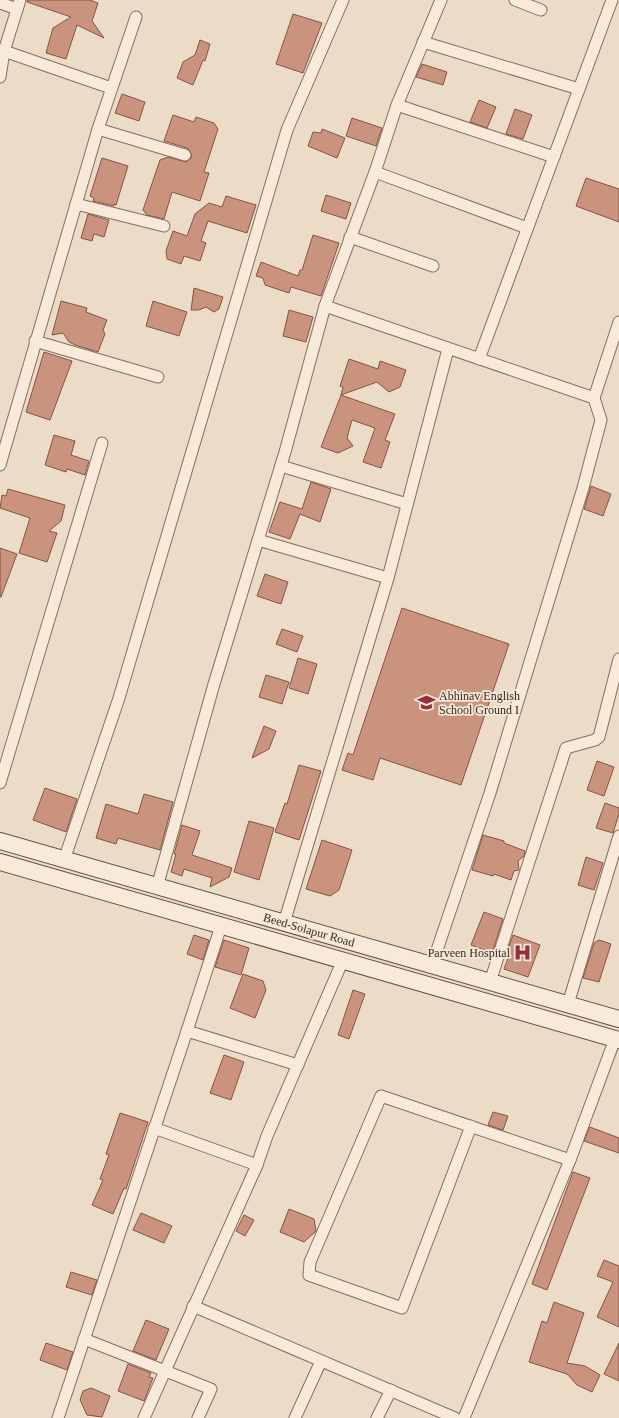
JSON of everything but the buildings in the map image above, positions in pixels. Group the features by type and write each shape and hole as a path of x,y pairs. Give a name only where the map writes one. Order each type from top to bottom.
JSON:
{"main road":[{"name":"Beed-Solapur Road","path":"0,841 619,1019"},
{"name":"Beed-Solapur Road","path":"0,862 617,1040"}],"street":[{"path":"64,860 119,698 287,130 343,0"},
{"path":"158,887 214,684 281,466 325,306 375,172 397,105 441,0"},
{"path":"515,0 541,10"},
{"path":"479,359 612,0"},
{"path":"0,3 18,5 4,51 0,77"},
{"path":"0,465 98,129 136,17"},
{"path":"423,42 579,89"},
{"path":"4,51 111,88"},
{"path":"397,105 554,157"},
{"path":"98,129 185,155"},
{"path":"375,172 527,228"},
{"path":"76,204 164,226"},
{"path":"350,237 432,266"},
{"path":"325,306 594,398"},
{"path":"434,966 434,959 490,793 583,488 601,420 594,398 619,322"},
{"path":"35,341 158,377"},
{"path":"284,923 388,578 448,349"},
{"path":"0,783 102,443"},
{"path":"281,466 407,504"},
{"path":"258,540 388,578"},
{"path":"490,982 566,748 595,740 599,737 619,659"},
{"path":"568,1004 619,836"},
{"path":"58,1418 221,926"},
{"path":"144,1418 257,1165 343,960"},
{"path":"187,1031 298,1065"},
{"path":"464,1418 570,1160 617,1040"},
{"path":"471,1126 402,1308 309,1275 310,1262 381,1096 471,1126 570,1160"},
{"path":"154,1128 257,1165"},
{"path":"193,1306 455,1418"},
{"path":"84,1339 211,1389 198,1418"},
{"path":"295,1418 321,1361"},
{"path":"377,1418 391,1390"}],"place":[{"name":"Abhinav English School Ground I","path":"426,703"},
{"name":"Parveen Hospital","path":"523,953"}]}
